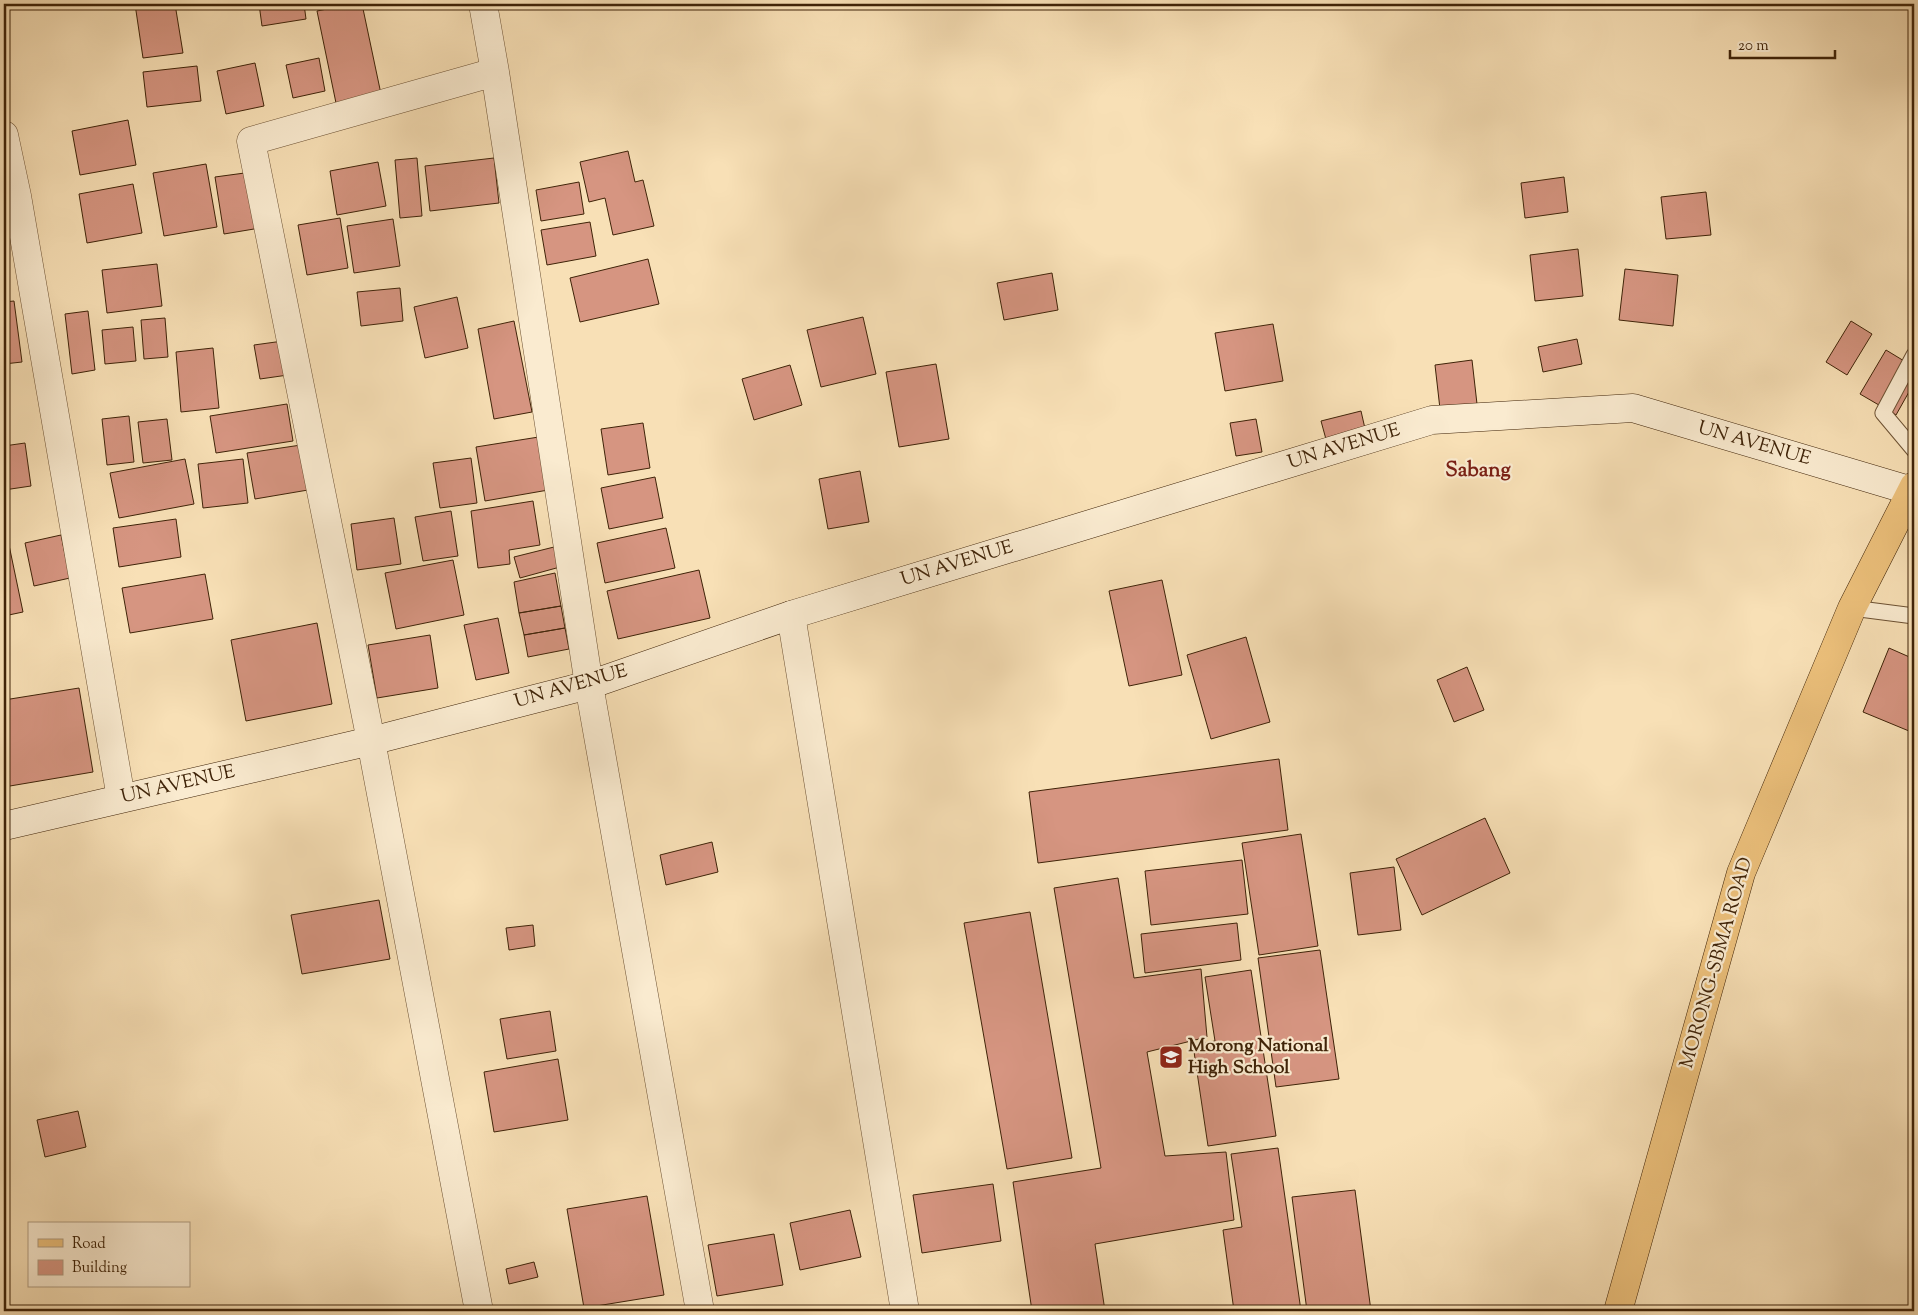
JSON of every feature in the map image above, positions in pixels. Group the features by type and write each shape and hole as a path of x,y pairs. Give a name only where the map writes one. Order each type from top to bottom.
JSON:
{"main road":[{"name":"MORONG-SBMA ROAD","path":"1618,1311 1741,873 1852,608 1913,488"}],"street":[{"path":"482,4 495,72 589,685 700,1311"},
{"path":"479,1311 371,741 251,141 495,72"},
{"path":"4,135 17,196 121,798"},
{"name":"UN AVENUE","path":"4,826 371,741 589,685 792,615 1432,420 1633,408 1913,488"},
{"path":"792,615 905,1311"}],"lane":[{"path":"1914,355 1883,414 1914,450"},
{"path":"1852,608 1914,616"}],"building":[{"path":"135,4 175,4 183,53 143,58"},
{"path":"259,4 304,4 306,19 262,26"},
{"path":"352,4 362,4 381,94 336,103 317,11"},
{"path":"319,58 325,91 293,98 286,65"},
{"path":"255,63 264,106 226,114 217,71"},
{"path":"197,66 201,101 147,107 143,72"},
{"path":"128,120 136,165 80,175 72,131"},
{"path":"628,151 635,182 643,180 654,226 613,235 605,198 589,202 580,162"},
{"path":"417,158 422,216 400,218 395,160"},
{"path":"494,158 499,203 430,211 425,166"},
{"path":"378,162 386,206 337,215 330,171"},
{"path":"206,164 217,227 164,236 153,173"},
{"path":"252,172 260,228 224,234 215,177"},
{"path":"1564,177 1568,212 1525,218 1521,183"},
{"path":"579,182 584,214 541,221 536,190"},
{"path":"133,184 142,233 87,243 79,194"},
{"path":"1706,192 1711,235 1666,239 1661,197"},
{"path":"340,218 348,268 307,275 298,225"},
{"path":"393,219 400,266 354,273 347,226"},
{"path":"590,222 596,256 547,265 541,230"},
{"path":"1578,249 1583,296 1535,301 1530,255"},
{"path":"648,259 659,304 580,322 570,278"},
{"path":"157,264 162,306 107,313 102,270"},
{"path":"1625,269 1678,275 1673,326 1619,320"},
{"path":"1052,273 1058,310 1004,320 997,283"},
{"path":"400,288 403,321 361,326 357,292"},
{"path":"457,297 468,348 425,358 414,307"},
{"path":"14,301 22,362 4,364 4,302"},
{"path":"88,311 95,370 72,374 65,314"},
{"path":"863,317 876,374 821,387 807,330"},
{"path":"165,318 168,357 144,359 141,320"},
{"path":"514,321 532,412 494,419 478,329"},
{"path":"1851,321 1872,334 1847,375 1826,362"},
{"path":"1273,324 1283,381 1225,391 1215,333"},
{"path":"133,327 136,361 105,364 102,330"},
{"path":"1577,339 1582,364 1543,372 1538,347"},
{"path":"283,341 288,375 260,379 254,345"},
{"path":"213,348 219,408 181,412 176,352"},
{"path":"1886,350 1914,367 1914,383 1896,415 1860,394"},
{"path":"1472,360 1477,404 1440,409 1435,365"},
{"path":"936,364 949,439 899,447 886,372"},
{"path":"790,365 802,405 754,420 742,379"},
{"path":"287,404 293,441 216,453 210,416"},
{"path":"1361,411 1366,433 1327,443 1321,421"},
{"path":"129,416 134,462 107,465 102,419"},
{"path":"167,419 172,460 143,463 138,422"},
{"path":"1256,419 1262,452 1236,456 1230,423"},
{"path":"643,423 650,468 608,475 601,429"},
{"path":"545,436 554,489 485,501 476,447"},
{"path":"25,443 31,486 4,490 4,446"},
{"path":"301,445 308,490 255,499 247,453"},
{"path":"471,458 477,503 440,508 433,463"},
{"path":"185,459 194,504 119,518 110,473"},
{"path":"243,459 248,503 203,508 198,464"},
{"path":"860,471 869,522 828,529 819,479"},
{"path":"655,477 663,518 609,529 601,488"},
{"path":"533,501 540,545 509,550 510,564 478,568 471,511"},
{"path":"451,511 458,556 423,561 415,517"},
{"path":"394,518 401,564 357,570 351,524"},
{"path":"176,519 181,557 119,567 113,528"},
{"path":"666,528 675,568 605,583 597,543"},
{"path":"61,535 70,578 34,586 25,543"},
{"path":"9,545 23,612 4,616 4,546"},
{"path":"554,547 560,567 520,578 514,557"},
{"path":"453,560 464,615 396,629 385,573"},
{"path":"699,570 710,618 618,639 607,591"},
{"path":"555,573 561,606 519,613 514,582"},
{"path":"205,574 213,619 130,633 122,588"},
{"path":"1162,580 1182,675 1129,686 1109,591"},
{"path":"561,606 565,628 524,635 519,613"},
{"path":"498,618 509,673 476,680 464,625"},
{"path":"317,623 332,704 246,721 231,640"},
{"path":"565,628 569,649 528,657 524,635"},
{"path":"430,635 438,688 377,698 368,645"},
{"path":"1246,637 1270,722 1211,739 1187,655"},
{"path":"1889,648 1914,659 1914,717 1909,731 1863,712"},
{"path":"1467,667 1484,710 1454,722 1437,680"},
{"path":"79,688 93,772 4,787 4,700"},
{"path":"1279,759 1288,830 1038,863 1029,792"},
{"path":"1485,818 1510,873 1422,915 1396,859"},
{"path":"1301,834 1318,946 1259,955 1242,843"},
{"path":"712,842 718,872 666,885 660,855"},
{"path":"1242,860 1248,914 1151,925 1145,871"},
{"path":"1394,867 1401,930 1358,935 1350,873"},
{"path":"1118,878 1134,978 1201,969 1207,1037 1147,1052 1165,1156 1226,1152 1234,1220 1095,1244 1105,1311 1032,1311 1013,1182 1101,1168 1054,888"},
{"path":"379,900 390,959 302,974 291,915"},
{"path":"1030,912 1072,1158 1007,1169 964,923"},
{"path":"1237,923 1241,960 1145,973 1141,934"},
{"path":"533,925 535,946 509,950 506,928"},
{"path":"1320,950 1339,1079 1276,1087 1258,958"},
{"path":"1251,970 1276,1136 1208,1146 1193,1045 1215,1041 1205,977"},
{"path":"550,1011 556,1051 507,1059 500,1019"},
{"path":"558,1059 568,1120 494,1132 484,1072"},
{"path":"78,1111 86,1147 45,1157 37,1120"},
{"path":"1278,1148 1301,1311 1234,1311 1223,1230 1242,1227 1231,1154"},
{"path":"993,1184 1001,1241 922,1253 913,1195"},
{"path":"1355,1190 1371,1311 1307,1311 1292,1197"},
{"path":"647,1196 664,1295 584,1308 567,1209"},
{"path":"850,1210 861,1257 800,1270 790,1223"},
{"path":"774,1234 783,1285 717,1296 708,1245"},
{"path":"534,1262 538,1277 509,1284 506,1269"}],"place":[{"name":"Morong National High School","path":"1171,1057"}],"district":[{"name":"Sabang","path":"1478,471"}]}
